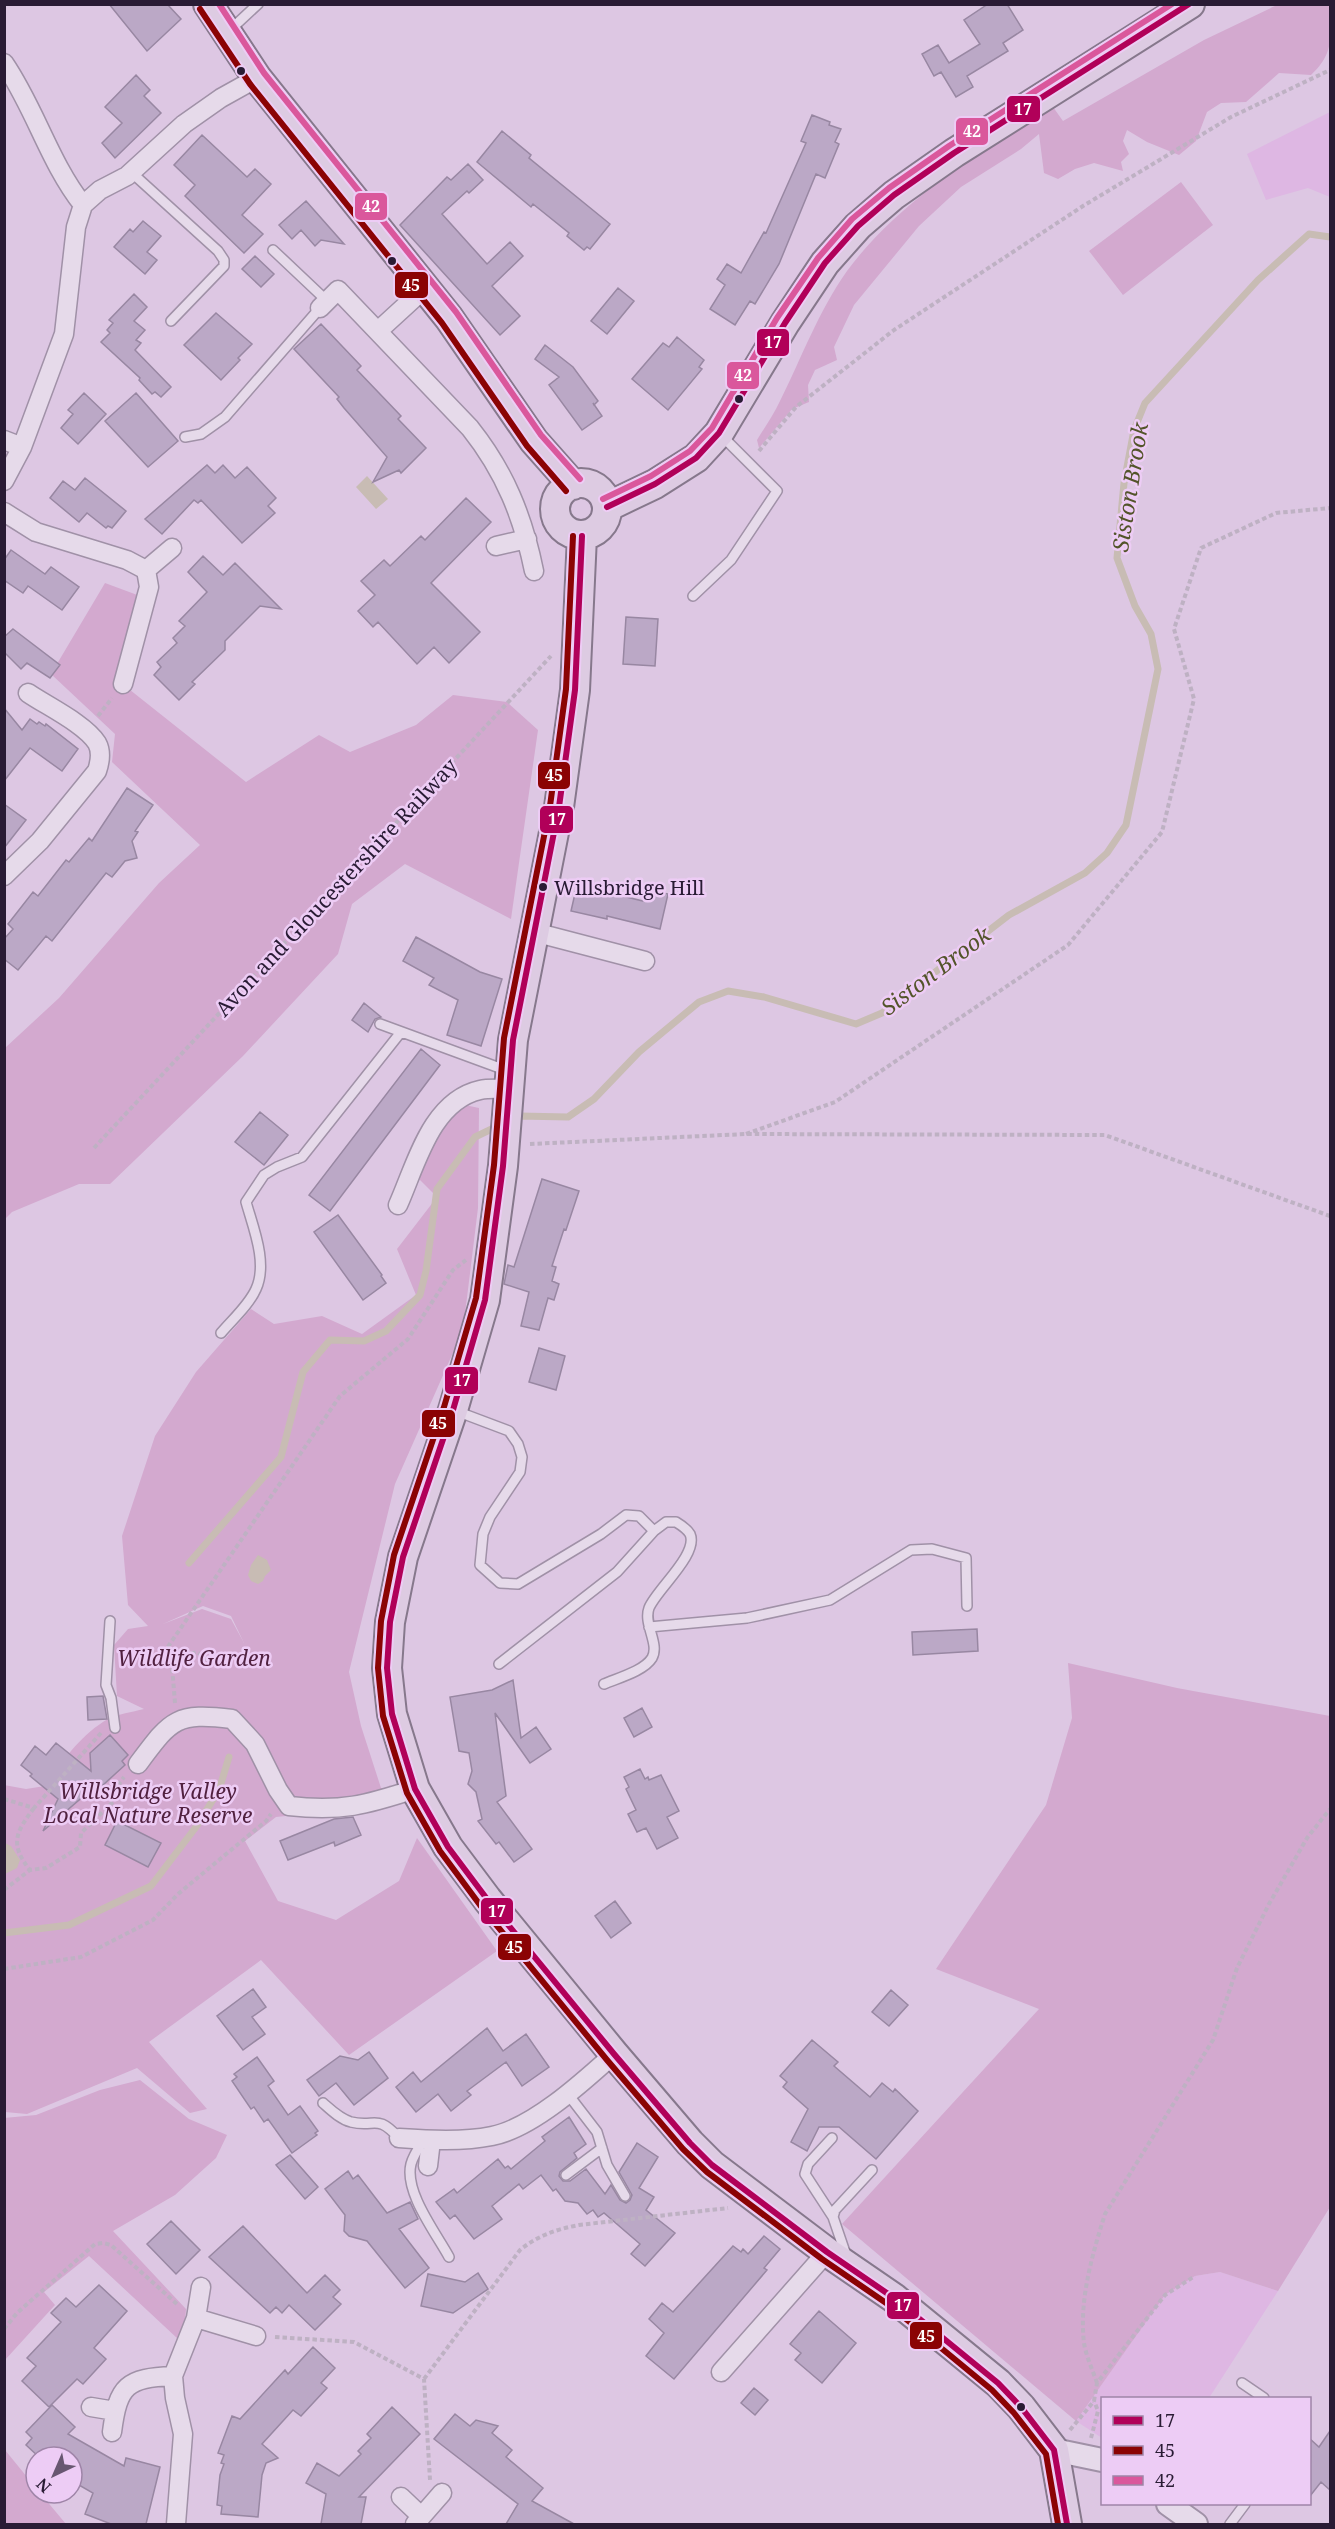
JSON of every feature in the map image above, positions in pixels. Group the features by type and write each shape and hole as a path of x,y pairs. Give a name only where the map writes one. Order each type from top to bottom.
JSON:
{"main road":[{"path":"208,4 257,78 449,318 534,441 573,485"},
{"path":"607,507 647,488 696,458 719,434 785,323 825,263 858,226 894,195 954,153 1190,4"},
{"path":"578,483 594,486 605,498 607,515 601,526 591,534 582,536 568,532 560,526 556,517 556,500 567,487 573,485 578,483"},
{"path":"582,536 575,690 559,807 513,1040 494,1247 485,1300 453,1410 403,1557 390,1622 387,1668 392,1714 415,1789 455,1856 614,2054 690,2143 712,2165 761,2204 910,2311 998,2383 1021,2407 1054,2450 1067,2524"}],"street":[{"path":"4,63 17,81 64,181 83,205"},
{"path":"4,481 22,447 64,334 76,227 83,205 100,190 131,172 184,124 221,98 257,78"},
{"path":"378,331 424,288"},
{"path":"323,305 338,290 470,428 486,448 504,478 527,538 534,571"},
{"path":"4,440 22,447"},
{"path":"4,513 36,532 127,560 146,570"},
{"path":"496,546 527,538"},
{"path":"146,570 172,548"},
{"path":"123,684 149,587 146,570"},
{"path":"4,876 40,841 98,771 100,759 98,744 86,732 28,693"},
{"path":"534,932 645,961"},
{"path":"398,1205 433,1125 454,1102 480,1090 509,1090"},
{"path":"138,1764 160,1735 178,1719 207,1716 232,1719 255,1744 278,1790 290,1806 321,1810 362,1806 415,1789"},
{"path":"399,2138 427,2140 493,2136 524,2124 567,2093 614,2054"},
{"path":"427,2140 428,2166"},
{"path":"721,2372 827,2252"},
{"path":"176,2524 183,2434 173,2376 196,2318 201,2287"},
{"path":"196,2318 256,2336"},
{"path":"112,2432 119,2399 136,2381 173,2376"},
{"path":"91,2407 115,2411"},
{"path":"1054,2450 1094,2458"},
{"path":"401,2497 418,2520 439,2496"},
{"path":"1169,2505 1196,2524"}],"lane":[{"path":"227,33 258,4"},
{"path":"131,172 218,251 224,260 224,266 171,321"},
{"path":"185,437 201,434 225,417 323,305 273,250"},
{"path":"693,596 731,560 777,491 719,434"},
{"path":"380,1024 401,1032 509,1090"},
{"path":"221,1333 256,1290 260,1276 260,1255 246,1202 251,1193 264,1175 302,1157 401,1032"},
{"path":"453,1410 509,1431 518,1444 522,1457 520,1473 490,1517 483,1534 480,1565 500,1583 518,1584 536,1575 626,1515 639,1516 654,1532"},
{"path":"499,1664 617,1572 666,1522 676,1522 690,1534 691,1543 683,1561 650,1606 647,1616 654,1656 646,1665 604,1684"},
{"path":"649,1627 747,1618 830,1600 911,1550 932,1549 966,1558 967,1605"},
{"path":"111,1621 106,1685 111,1698 115,1728"},
{"path":"567,2093 597,2132 607,2166 625,2196"},
{"path":"323,2103 343,2119 354,2123 374,2121 388,2126 399,2138"},
{"path":"832,2138 808,2164 805,2174 833,2217 851,2269"},
{"path":"427,2140 411,2163 409,2178 416,2199 449,2257"},
{"path":"566,2175 602,2148"},
{"path":"833,2217 835,2210 872,2170"},
{"path":"1242,2383 1263,2397"},
{"path":"1230,2524 1244,2505"}],"path":[{"path":"759,452 796,407 894,330 1083,206 1221,123 1330,70"},
{"path":"746,1134 835,1102 1068,945 1162,832 1194,699 1174,629 1201,548 1276,513 1330,508"},
{"name":"Avon and Gloucestershire Railway","path":"94,1148 578,627"},
{"path":"86,732 123,684"},
{"path":"504,1155 746,1134 1104,1135 1330,1216"},
{"path":"208,1660 197,1652 175,1656 165,1651 340,1396 408,1339 453,1270 469,1258 494,1247"},
{"path":"175,1656 172,1677 178,1719"},
{"path":"4,1890 30,1870 46,1868 80,1847 81,1833 116,1800 120,1782 138,1764"},
{"path":"30,1870 21,1858 16,1844 19,1830 34,1808 66,1771"},
{"path":"4,1969 81,1957 153,1920 178,1894 266,1821 274,1809 278,1790"},
{"path":"4,1799 34,1808"},
{"path":"1054,2450 1094,2402 1097,2383 1084,2345 1083,2309 1095,2245 1105,2214 1213,2040 1237,1968 1269,1904 1307,1838 1330,1809"},
{"path":"439,2496 431,2491 424,2379 520,2250 531,2241 561,2229 579,2225 761,2204"},
{"path":"4,2329 17,2313 95,2244 104,2243 111,2245 172,2301 196,2318"},
{"path":"1097,2383 1165,2295 1195,2276"},
{"path":"256,2336 354,2342 424,2379"},
{"path":"1094,2402 1098,2411 1094,2458"}],"shaded area":[{"path":"1330,112 1330,197 1308,188 1266,200 1247,154"},
{"path":"367,476 388,499 376,509 356,487"},
{"path":"258,1555 267,1560 271,1570 258,1584 251,1581 248,1575"},
{"path":"5,1843 11,1846 20,1860 17,1868 5,1874"},
{"path":"1220,2272 1278,2291 1210,2397 1101,2397 1101,2437 1076,2421 1165,2295 1195,2276"}],"green space":[{"path":"1277,5 1330,5 1330,44 1324,59 1311,75 1279,73 1246,102 1221,103 1207,112 1196,141 1179,155 1147,142 1127,130 1123,141 1129,154 1121,162 1123,171 1094,163 1075,169 1058,179 1044,173 1039,134 1021,149 961,187 919,226 854,305 834,347 837,360 815,370 808,385 809,402 792,409 759,448 757,440 778,406 819,319 847,271 867,246 915,201 969,160 1053,107 1063,121 1204,40"},
{"path":"1181,182 1213,225 1123,295 1089,251"},
{"path":"105,583 140,596 115,678 246,782 319,735 350,752 416,725 453,695 507,702 538,730 511,919 405,864 352,904 338,954 243,1056 110,1184 79,1184 12,1212 5,1219 5,1048 59,998 159,883 200,845 112,762 115,734 51,674"},
{"path":"460,1104 479,1108 478,1208 463,1330 395,1484 349,1672 361,1726 381,1788 388,1788 390,1785 398,1801 383,1806 276,1817 245,1841 278,1901 336,1920 399,1881 417,1838 497,1951 349,2055 261,1960 149,2042 207,2109 190,2113 137,2068 27,2114 5,2112 4,1785 26,1789 45,1786 73,1749 98,1725 112,1717 144,1709 117,1696 114,1645 128,1629 148,1626 128,1605 122,1536 155,1436 196,1372 251,1309 274,1324 322,1316 362,1334 416,1295 397,1249 437,1197 414,1174 438,1125","holes":["203,1606 231,1616 244,1643 231,1619 202,1609 163,1624"]},
{"path":"1068,1663 1177,1688 1330,1716 1330,2207 1278,2291 1220,2272 1195,2276 1165,2295 1076,2421 842,2224 1039,2009 936,1969 1046,1805 1072,1718"},
{"path":"140,2080 189,2119 227,2135 216,2158 175,2195 113,2231 186,2309 185,2321 178,2339 89,2256 44,2292 55,2305 5,2360 4,2118 36,2115 100,2090"},
{"path":"5,2450 24,2473 24,2505 50,2505 66,2524 5,2524"}],"building":[{"path":"109,4 167,4 181,19 147,51"},
{"path":"988,4 1007,4 1023,30 1003,43 1008,51 967,76 973,87 956,97 941,72 934,76 922,54 938,45 949,63 980,44 964,20"},
{"path":"136,75 150,90 144,96 161,113 115,158 102,143 122,123 105,107"},
{"path":"812,115 841,129 835,142 839,144 825,178 816,174 779,264 755,304 750,301 735,325 710,309 725,285 717,279 727,264 741,273 764,232 766,233 806,143 801,141"},
{"path":"502,131 531,155 529,158 610,224 590,249 587,247 584,250 567,236 569,233 533,204 531,207 477,162"},
{"path":"202,135 247,177 255,169 271,184 242,215 263,234 244,253 185,196 195,185 174,165"},
{"path":"468,164 483,180 442,214 487,264 510,242 523,256 492,286 520,316 500,335 400,225 447,177 451,180"},
{"path":"306,201 344,244 321,240 315,246 301,230 292,239 279,225"},
{"path":"143,221 161,236 147,252 157,260 145,274 114,247 130,229 133,232"},
{"path":"255,256 274,274 261,287 242,269"},
{"path":"618,288 634,301 607,334 591,321"},
{"path":"134,294 147,307 134,321 145,330 136,340 141,343 135,350 171,387 161,397 155,392 152,394 139,380 140,378 101,342 110,333 107,330 113,323 109,320"},
{"path":"216,313 252,344 221,380 184,345"},
{"path":"321,324 361,366 357,370 401,416 398,419 426,448 401,473 399,470 373,482 387,457 344,408 337,399 339,397 294,349"},
{"path":"677,337 704,360 699,367 702,369 668,410 632,379 663,343 669,347"},
{"path":"545,345 573,367 598,401 594,405 602,416 582,430 549,385 559,377 535,359"},
{"path":"84,393 106,414 78,444 61,428 73,414 68,410"},
{"path":"136,393 178,441 148,467 105,421"},
{"path":"207,465 215,473 223,465 235,478 247,467 276,498 268,506 275,513 242,543 201,500 198,503 194,500 162,534 145,519"},
{"path":"85,478 126,511 112,528 108,526 106,528 87,513 79,522 50,498 63,481 75,490"},
{"path":"466,498 491,522 431,583 480,632 449,663 434,647 417,664 378,622 373,627 358,611 375,595 361,581 384,560 390,566 421,536 425,540"},
{"path":"11,550 45,574 51,567 79,587 62,610 28,586 23,593 4,580 4,560"},
{"path":"203,556 223,575 235,563 281,609 260,606 225,641 225,650 192,682 195,684 179,700 154,675 161,667 157,662 177,643 173,638 185,626 179,621 207,592 188,572"},
{"path":"626,617 658,619 655,666 623,664"},
{"path":"13,629 60,665 50,678 27,663 21,669 4,652 4,637"},
{"path":"4,708 22,730 30,719 37,724 39,722 45,726 46,724 78,749 62,771 30,748 4,781"},
{"path":"127,788 153,805 135,831 138,832 132,841 137,858 125,861 112,877 106,873 52,941 46,936 18,970 4,959 4,939 13,929 8,924 33,892 38,896 66,860 69,862 89,838 92,841"},
{"path":"4,804 26,820 4,848"},
{"path":"577,885 643,901 646,889 668,894 660,929 607,916 607,919 571,911"},
{"path":"416,937 480,972 502,979 481,1046 447,1035 458,1000 429,985 434,978 403,961"},
{"path":"364,1003 381,1017 375,1019 368,1032 352,1020"},
{"path":"421,1049 440,1065 330,1211 309,1195"},
{"path":"260,1112 288,1135 264,1165 235,1142"},
{"path":"542,1179 579,1191 552,1266 556,1267 552,1281 559,1284 554,1300 548,1298 539,1330 521,1326 529,1292 504,1284 508,1265 514,1267"},
{"path":"338,1215 386,1283 363,1300 314,1232"},
{"path":"539,1348 565,1356 556,1390 529,1382"},
{"path":"977,1629 978,1651 913,1655 912,1632"},
{"path":"513,1680 521,1738 536,1727 551,1749 530,1763 495,1713 506,1796 497,1802 532,1849 514,1862 499,1842 496,1844 478,1821 482,1819 476,1792 468,1784 472,1771 469,1753 459,1751 450,1697 492,1690"},
{"path":"103,1696 107,1719 88,1720 87,1697"},
{"path":"642,1708 652,1727 634,1737 624,1718"},
{"path":"110,1735 128,1755 122,1761 125,1765 92,1795 92,1789 43,1831 58,1799 30,1776 32,1774 21,1765 35,1746 46,1755 56,1743 91,1771 90,1753"},
{"path":"640,1769 645,1779 648,1777 649,1780 661,1775 679,1811 667,1817 678,1838 657,1849 646,1828 637,1832 628,1814 636,1810 626,1789 629,1787 624,1777"},
{"path":"353,1817 361,1835 335,1846 334,1842 288,1860 280,1841 334,1819"},
{"path":"117,1821 161,1843 148,1867 105,1845"},
{"path":"615,1901 631,1923 611,1938 595,1916"},
{"path":"253,1989 266,2007 252,2017 265,2034 243,2050 217,2016"},
{"path":"891,1990 908,2005 889,2026 872,2012"},
{"path":"487,2028 503,2051 526,2034 549,2067 522,2086 506,2062 467,2091 471,2095 451,2111 438,2094 416,2112 396,2087 413,2072 421,2082"},
{"path":"812,2040 838,2062 834,2066 870,2097 882,2083 893,2092 895,2089 918,2111 876,2159 839,2127 819,2127 807,2151 791,2142 808,2109 783,2087 787,2082 780,2076"},
{"path":"369,2052 388,2078 354,2105 336,2083 319,2096 307,2080 340,2056 358,2060"},
{"path":"257,2057 274,2081 268,2086 288,2115 300,2106 318,2131 315,2133 317,2135 292,2153 268,2119 264,2122 254,2107 251,2109 232,2081 237,2077 234,2074"},
{"path":"569,2117 586,2144 574,2153 577,2158 560,2172 559,2176 563,2181 570,2181 586,2169 605,2194 611,2185 620,2200 626,2203 632,2195 619,2172 637,2143 658,2157 639,2188 654,2197 646,2210 675,2233 645,2266 631,2254 640,2244 604,2213 598,2217 593,2210 587,2214 578,2203 565,2201 556,2189 553,2191 541,2175 523,2189 519,2184 492,2206 502,2219 474,2239 455,2215 450,2219 436,2202 454,2189 457,2193 498,2159 505,2168 508,2166 511,2169 545,2141 542,2137"},
{"path":"290,2155 318,2187 305,2199 276,2165"},
{"path":"348,2171 353,2179 358,2175 387,2213 410,2202 418,2219 399,2229 429,2268 405,2288 367,2241 349,2236 344,2231 345,2215 325,2189"},
{"path":"171,2221 200,2250 176,2274 147,2244"},
{"path":"243,2226 307,2293 325,2275 340,2290 333,2297 341,2304 315,2330 289,2305 282,2313 276,2307 270,2313 209,2257"},
{"path":"764,2236 780,2249 764,2268 767,2270 674,2379 646,2356 664,2333 649,2319 662,2303 673,2312 733,2246 741,2252 743,2249 748,2254"},
{"path":"478,2273 488,2289 453,2313 421,2306 428,2274 465,2282"},
{"path":"99,2285 127,2311 94,2348 106,2359 83,2384 77,2379 49,2407 22,2381 36,2366 27,2358 61,2322 51,2313 66,2298 76,2307"},
{"path":"819,2311 856,2343 822,2383 795,2360 801,2353 790,2344"},
{"path":"313,2347 335,2368 321,2383 327,2388 301,2416 293,2410 262,2444 278,2458 266,2463 262,2475 258,2517 221,2514 222,2506 217,2505 220,2475 224,2464 221,2463 224,2455 218,2453 232,2416 240,2419 285,2370 288,2374"},
{"path":"754,2388 768,2400 755,2415 741,2403"},
{"path":"52,2405 75,2427 68,2434 124,2466 126,2458 160,2467 146,2524 111,2524 85,2514 93,2493 84,2488 84,2445 26,2445 32,2438 26,2432"},
{"path":"392,2407 420,2434 359,2497 366,2497 361,2524 321,2524 326,2494 306,2483 317,2463 339,2476 361,2454 358,2451 371,2438 367,2434"},
{"path":"455,2414 470,2426 476,2420 498,2426 492,2433 512,2450 506,2457 543,2488 532,2501 574,2524 506,2524 518,2504 434,2439"},
{"path":"1330,2431 1330,2490 1321,2482 1311,2495 1311,2440 1319,2447"}],"waterway":[{"name":"Siston Brook","path":"513,1119 519,1116 568,1117 594,1099 639,1052 699,1002 728,991 764,997 856,1024 882,1013 1009,915 1085,873 1107,853 1126,825 1158,669 1151,634 1135,606 1117,558 1124,483 1134,430 1145,403 1258,280 1309,234 1330,237"},
{"name":"Siston Brook","path":"189,1563 281,1457 303,1372 330,1340 364,1341 386,1331 420,1295 426,1271 437,1189 475,1137 500,1125"},
{"name":"Siston Brook","path":"4,1933 69,1925 151,1886 196,1827 219,1790 229,1757"}],"transit line":[{"name":"42","path":"219,4 264,73 456,312 541,435 580,479"},
{"name":"42","path":"603,499 651,476 690,451 712,428 777,318 818,258 852,219 889,188 949,146 1172,4"},
{"name":"17","path":"607,507 655,484 696,458 719,433 785,323 825,263 858,226 894,195 954,153 1189,4"},
{"name":"45","path":"200,9 250,84 442,323 527,446 566,491"},
{"name":"45","path":"573,536 566,689 550,806 504,1038 494,1165 476,1298 444,1407 394,1555 381,1621 378,1668 383,1716 407,1793 440,1851 480,1905 607,2060 683,2149 707,2172 822,2259 889,2305 992,2390 1014,2413 1046,2454 1058,2524"},
{"name":"17","path":"582,536 575,690 559,807 513,1040 503,1166 485,1300 453,1410 403,1557 390,1622 387,1668 392,1714 415,1789 448,1847 487,1899 614,2054 690,2143 712,2165 827,2252 894,2298 998,2383 1021,2407 1054,2450 1067,2524"}],"place":[{"name":"Willsbridge Hill","path":"543,887"}],"park label":[{"name":"Wildlife Garden","path":"194,1658"},
{"name":"Willsbridge Valley Local Nature Reserve","path":"148,1803"}]}
